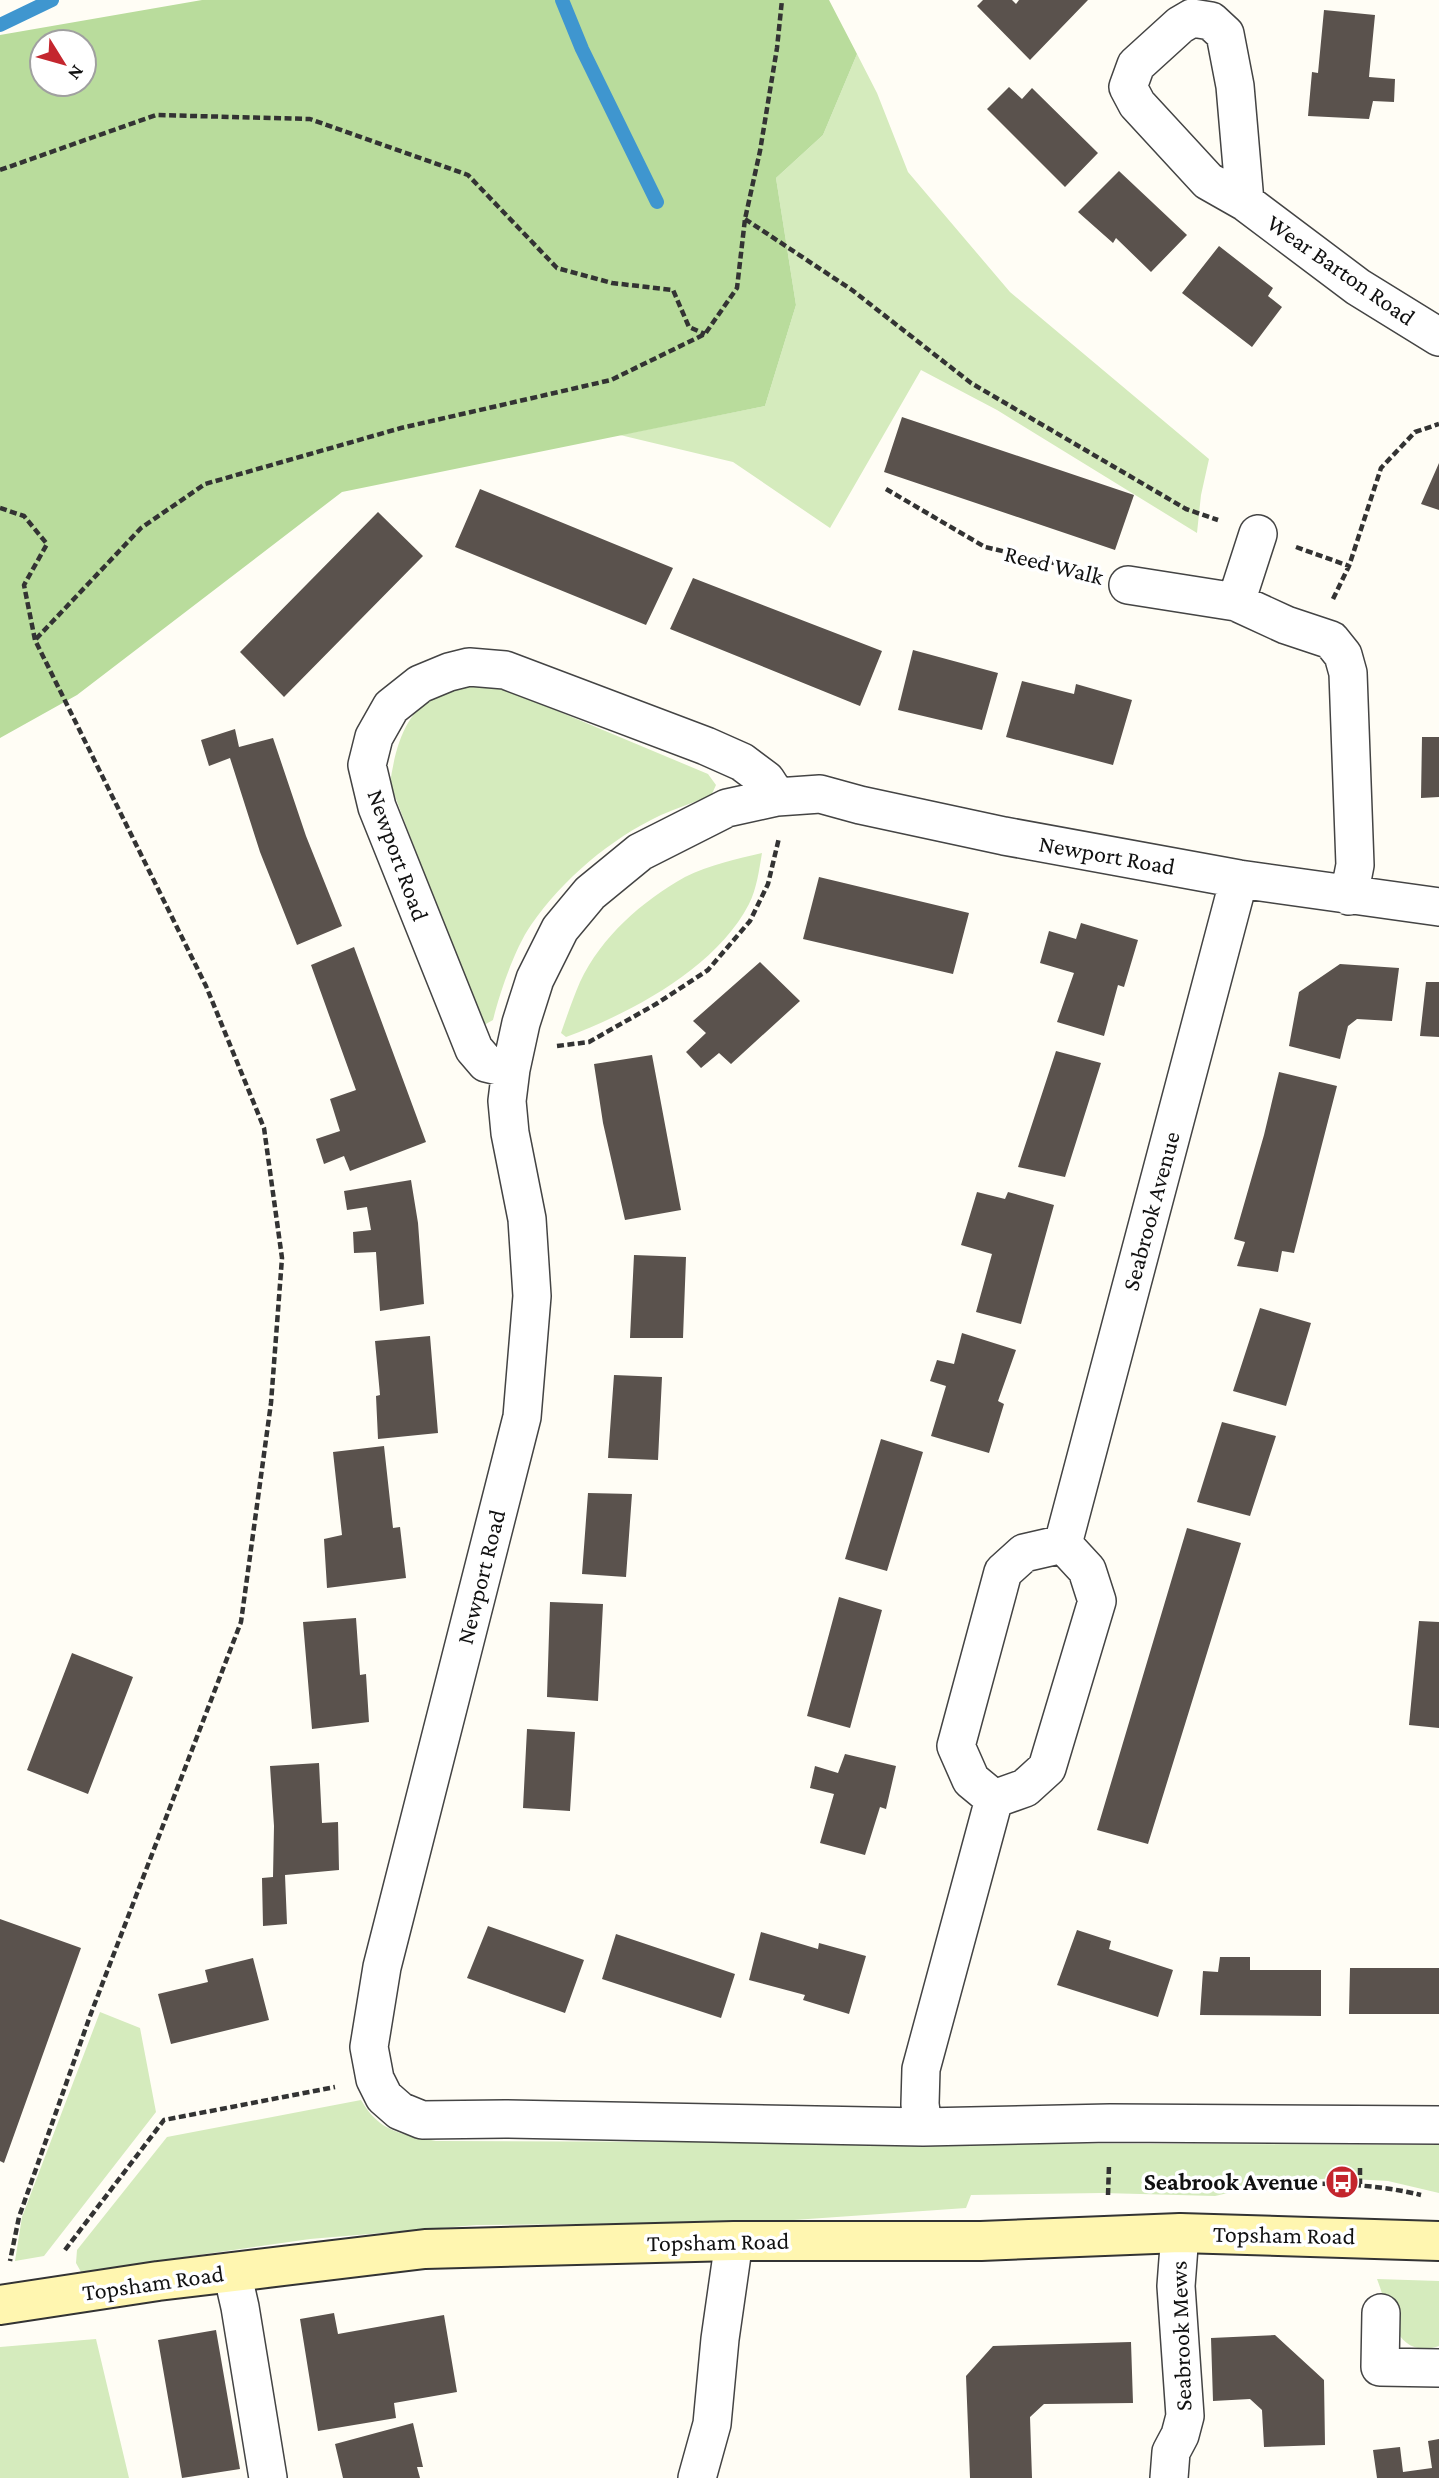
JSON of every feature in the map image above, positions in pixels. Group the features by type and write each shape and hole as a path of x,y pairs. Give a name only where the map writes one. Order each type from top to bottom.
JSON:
{"street":[{"name":"Wear Barton Road","path":"1245,202 1235,86 1225,34 1211,21 1192,19 1180,25 1136,65 1128,87 1137,104 1208,181 1245,202 1358,286 1439,337"},
{"path":"1236,602 1258,534"},
{"name":"Reed Walk","path":"1128,585 1236,602 1286,625 1331,640 1343,655 1348,673 1354,865 1349,896"},
{"name":"Newport Road","path":"513,1060 486,1063 474,1049 377,807 367,765 374,737 391,707 420,684 449,672 470,667 505,670 742,762 766,780 777,797"},
{"name":"Newport Road","path":"374,2079 369,2047 382,1967 522,1417 532,1296 527,1219 508,1112 513,1060 535,979 560,929 590,893 640,852 727,808 777,797 820,794 1004,836 1239,879 1439,907"},
{"name":"Seabrook Avenue","path":"1063,1544 1239,879"},
{"path":"1063,1544 1087,1570 1097,1601 1048,1768 1025,1788 995,1799 971,1780 956,1746 995,1598 1003,1572 1024,1553 1063,1544"},
{"path":"923,2126 920,2104 921,2069 995,1799"},
{"path":"374,2079 384,2097 400,2111 422,2120 923,2126 1110,2123 1439,2125"},
{"name":"Topsham Road","path":"0,2305 132,2285 425,2249 734,2241 981,2241 1180,2233 1439,2241"},
{"name":"Seabrook Mews","path":"1169,2478 1171,2452 1180,2435 1185,2416 1176,2286 1180,2233"},
{"path":"697,2478 712,2424 720,2339 734,2241"},
{"path":"232,2272 268,2478"},
{"path":"1381,2313 1380,2367 1439,2368"}],"path":[{"path":"35,640 141,528 205,484 401,428 611,380 705,334 737,288 745,219 762,138 782,0"},
{"path":"0,170 156,115 310,118 468,175 557,268 611,283 673,289 689,327 705,334"},
{"path":"745,219 852,289 971,383 1186,509 1349,566"},
{"path":"1316,634 1349,566 1381,468 1415,432 1439,424"},
{"name":"Reed Walk","path":"886,489 985,548 1086,571 1128,585"},
{"path":"0,508 24,516 47,544 24,585 35,640 206,986 264,1128 282,1258 271,1403 241,1622 90,2016 19,2217 9,2263"},
{"path":"513,1060 589,1042 656,1004 708,970 750,920 768,884 779,839 777,797"},
{"path":"70,2243 164,2120 374,2079"}],"green space":[{"path":"202,0 829,0 857,54 823,135 776,178 796,305 765,406 342,492 77,695 0,738 0,35 28,30 28,98 98,98 98,28 40,28"},
{"path":"857,54 877,93 908,172 1010,292 1209,459 1201,495 1197,533 997,410 921,370 830,528 733,462 620,435 765,406 796,305 776,178 823,135"},
{"path":"469,685 505,689 708,774 716,785 711,796 642,825 606,848 573,876 544,908 525,935 509,971 493,1020 484,1025 475,1008 390,783 399,742 419,708 445,690"},
{"path":"762,853 749,904 716,948 694,968 670,986 617,1015 566,1037 561,1033 577,988 589,965 611,935 638,909 685,877"},
{"path":"100,2012 140,2028 156,2112 44,2256 15,2261 22,2217"},
{"path":"361,2100 384,2126 402,2134 436,2141 1439,2145 1439,2193 1388,2181 1335,2178 1271,2183 1215,2196 1103,2193 971,2195 966,2208 765,2222 477,2225 310,2239 81,2272 76,2263 77,2250 167,2137"},
{"path":"1377,2279 1439,2281 1439,2346 1424,2349 1412,2346 1403,2339 1390,2317"},
{"path":"96,2339 129,2478 0,2478 0,2347"}],"building":[{"path":"983,0 1012,0 1016,4 1019,0 1088,0 1030,60 977,6"},
{"path":"1324,10 1375,15 1369,77 1395,79 1394,102 1373,101 1369,119 1308,116 1312,72 1318,73"},
{"path":"1009,87 1022,99 1032,88 1098,153 1065,187 987,109"},
{"path":"1119,171 1187,235 1151,272 1116,238 1113,243 1078,212"},
{"path":"1219,246 1273,288 1268,296 1282,307 1252,347 1182,293"},
{"path":"902,417 1134,495 1115,550 884,472"},
{"path":"1439,463 1439,510 1421,504"},
{"path":"480,489 673,568 646,625 455,547"},
{"path":"378,512 423,556 284,697 240,652"},
{"path":"693,578 882,651 860,706 670,629"},
{"path":"913,650 998,673 982,730 898,710"},
{"path":"1022,681 1074,694 1076,684 1132,700 1113,765 1006,737"},
{"path":"235,729 239,747 273,738 306,836 342,926 297,945 260,852 230,758 209,766 201,740"},
{"path":"1422,737 1439,737 1439,797 1421,798"},
{"path":"819,877 969,913 953,974 803,939"},
{"path":"1081,923 1138,940 1124,987 1118,985 1104,1036 1057,1022 1074,973 1040,963 1049,931 1076,939"},
{"path":"354,947 426,1142 350,1171 344,1156 324,1164 316,1139 340,1131 330,1099 356,1090 311,965"},
{"path":"760,962 800,1001 731,1064 719,1053 701,1068 686,1052 706,1033 693,1021"},
{"path":"1340,964 1399,968 1392,1021 1357,1019 1348,1026 1340,1059 1289,1046 1299,992"},
{"path":"1426,982 1439,982 1439,1037 1420,1036"},
{"path":"1056,1051 1101,1063 1065,1177 1018,1167"},
{"path":"652,1055 681,1210 625,1220 603,1123 594,1064"},
{"path":"1279,1072 1337,1086 1294,1253 1282,1251 1278,1272 1237,1266 1245,1242 1234,1239"},
{"path":"411,1180 418,1223 424,1304 380,1311 376,1252 354,1253 353,1232 371,1230 367,1207 347,1210 344,1191"},
{"path":"977,1192 1005,1199 1008,1192 1054,1205 1021,1324 976,1312 992,1254 961,1245"},
{"path":"634,1255 686,1257 683,1338 630,1338"},
{"path":"1260,1308 1311,1323 1286,1406 1233,1391"},
{"path":"962,1333 1016,1350 998,1401 1004,1404 989,1453 931,1436 946,1386 930,1381 937,1360 954,1364"},
{"path":"430,1336 438,1433 378,1439 376,1396 380,1395 375,1341"},
{"path":"614,1375 662,1377 658,1460 608,1458"},
{"path":"1222,1422 1276,1436 1250,1516 1197,1502"},
{"path":"881,1439 923,1452 887,1571 845,1559"},
{"path":"384,1446 393,1528 400,1527 406,1578 327,1588 324,1539 342,1535 333,1452"},
{"path":"588,1493 632,1494 626,1577 582,1574"},
{"path":"1187,1528 1241,1543 1148,1844 1097,1830"},
{"path":"839,1597 882,1610 850,1728 807,1716"},
{"path":"550,1602 603,1604 598,1701 547,1697"},
{"path":"356,1618 360,1675 366,1674 369,1722 312,1729 303,1622"},
{"path":"1419,1621 1439,1622 1439,1728 1409,1725"},
{"path":"72,1653 133,1677 88,1794 27,1770"},
{"path":"527,1729 575,1732 570,1811 523,1808"},
{"path":"845,1754 896,1766 886,1809 880,1807 865,1855 820,1843 834,1794 810,1788 815,1766 838,1773"},
{"path":"319,1763 322,1823 338,1822 339,1870 285,1875 287,1924 263,1926 262,1878 273,1877 274,1826 270,1766"},
{"path":"0,1919 81,1948 4,2163 0,2161"},
{"path":"488,1926 584,1960 565,2013 467,1978"},
{"path":"1077,1930 1111,1941 1109,1949 1173,1970 1158,2017 1057,1985"},
{"path":"761,1932 818,1949 819,1943 866,1956 849,2014 803,2000 805,1995 749,1980"},
{"path":"616,1934 735,1974 721,2018 602,1979"},
{"path":"1220,1957 1250,1957 1250,1970 1321,1970 1321,2016 1200,2015 1203,1971 1218,1972"},
{"path":"253,1958 269,2020 171,2044 158,1994 208,1982 205,1970"},
{"path":"1350,1968 1439,1968 1439,2014 1349,2014"},
{"path":"334,2313 338,2334 444,2315 457,2392 394,2403 396,2418 318,2431 300,2319"},
{"path":"216,2330 240,2469 182,2478 158,2340"},
{"path":"1275,2335 1324,2380 1325,2445 1264,2447 1262,2410 1250,2399 1213,2401 1211,2338"},
{"path":"1131,2342 1133,2403 1044,2404 1030,2417 1032,2478 970,2478 966,2376 993,2346"},
{"path":"413,2423 423,2467 417,2467 420,2478 343,2478 335,2444"},
{"path":"1439,2439 1439,2478 1377,2478 1373,2450 1400,2447 1403,2472 1432,2468 1428,2441"}],"waterway":[{"path":"0,25 52,0"},
{"path":"562,0 582,49 657,202"}],"place":[{"name":"Seabrook Avenue","path":"1342,2182"}]}
